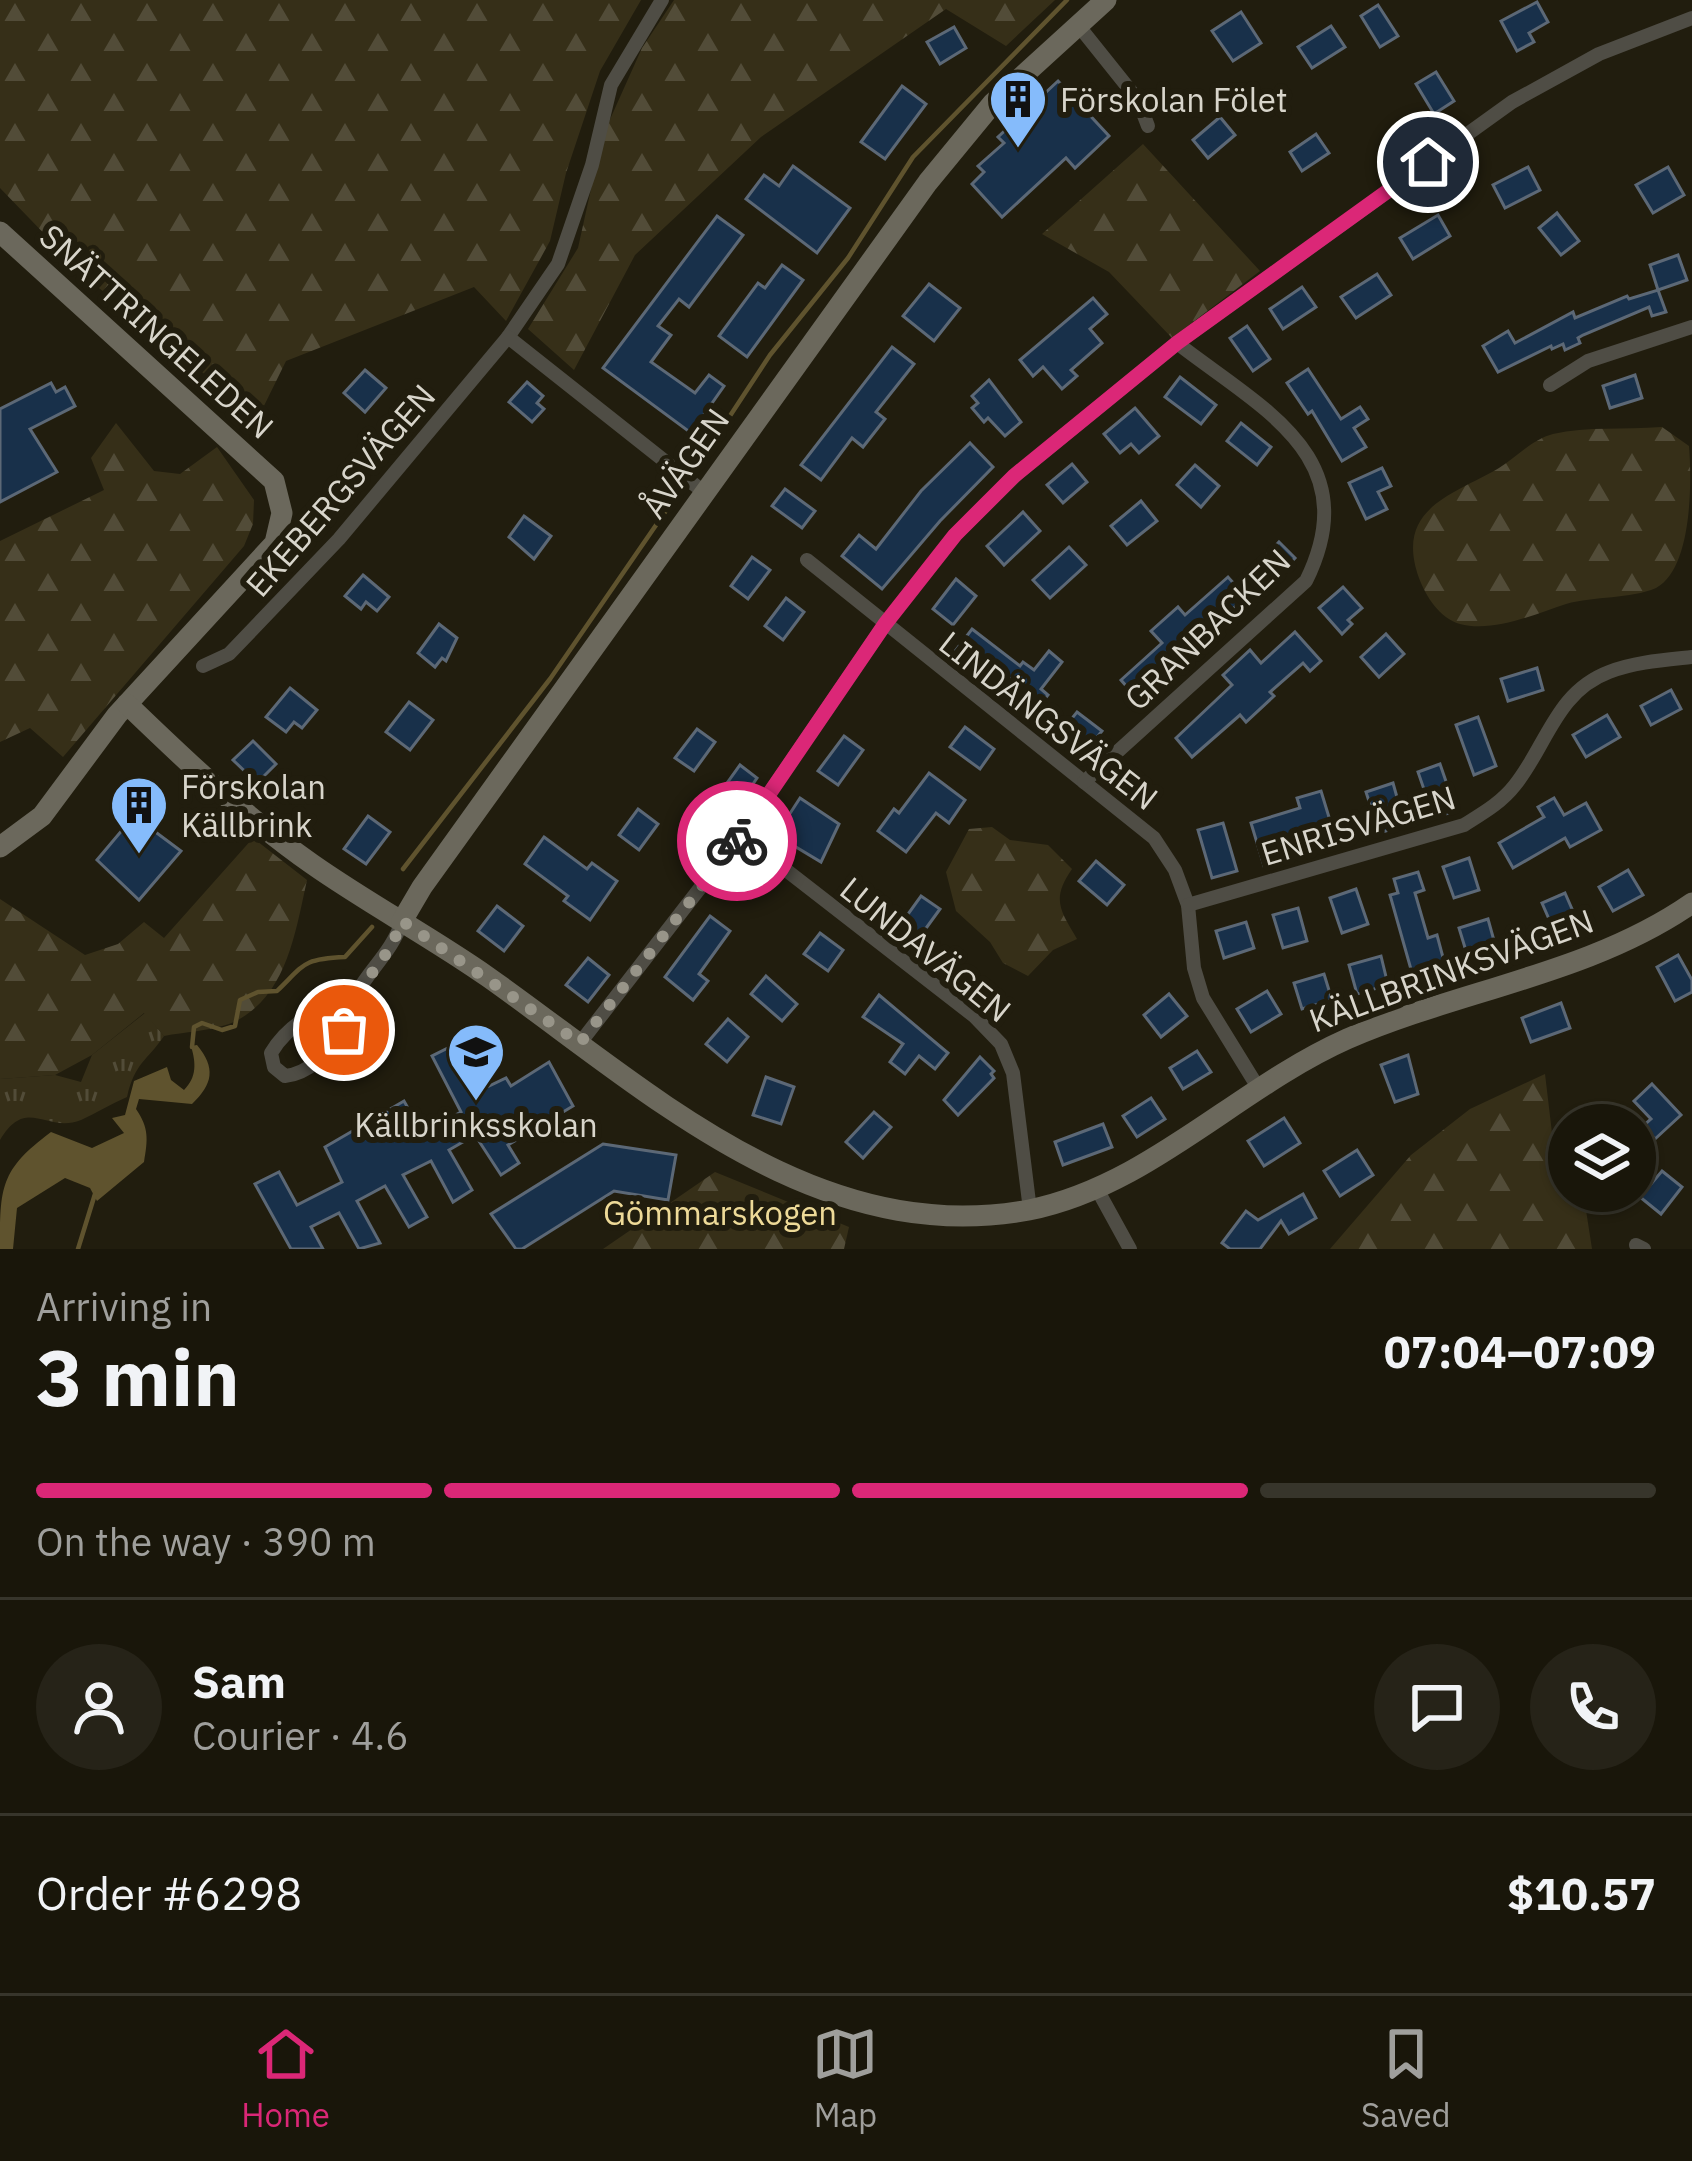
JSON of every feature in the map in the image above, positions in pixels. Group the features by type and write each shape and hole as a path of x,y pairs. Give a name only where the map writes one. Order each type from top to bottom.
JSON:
{"street":[{"name":"EKEBERGSVÄGEN","path":"203,667 229,654 339,538 508,338 558,264 592,165 611,85 662,0"},
{"name":"ÅVÄGEN","path":"356,995 314,1011 280,1038 271,1053 274,1067 285,1076 298,1075 322,1058 344,1030 356,995 391,947 422,887 938,169 992,103 1106,0"},
{"path":"580,1043 741,835 885,624 955,535 1014,476 1177,343 1512,102 1599,54 1692,18"},
{"path":"1078,26 1138,100 1148,126"},
{"name":"SNÄTTRINGELEDEN","path":"0,232 274,481 282,513 275,543 127,704 42,817 0,847"},
{"path":"1550,385 1588,361 1692,326"},
{"path":"508,338 705,493"},
{"name":"GRANBACKEN","path":"1084,782 1306,581 1321,550 1322,480 1310,455 1293,433 1177,343"},
{"name":"LINDÄNGSVÄGEN","path":"807,560 1154,838 1175,870 1188,904 1194,968 1203,998 1259,1089"},
{"name":"ENRISVÄGEN","path":"1188,904 1464,825 1496,806 1517,783 1555,716 1576,692 1606,674 1692,657"},
{"name":"KÄLLBRINKSVÄGEN","path":"127,704 184,758 310,862 580,1043 656,1104 722,1146 820,1192 934,1216 1030,1210 1097,1190 1306,1058 1351,1037 1622,943 1692,903"},
{"name":"LUNDAVÄGEN","path":"741,835 974,1016 1001,1044 1013,1073 1030,1210"},
{"path":"1097,1190 1130,1249"}],"green space":[{"path":"0,0 641,0 600,71 566,173 550,241 506,321 474,287 286,361 258,418 88,279 0,188"},
{"path":"674,0 1055,0 1006,46 946,9 761,137 635,255 574,370 528,329 578,248 603,135 642,48"},
{"path":"1143,144 1260,271 1172,338 1109,272 1042,234"},
{"path":"116,423 154,471 180,474 217,447 254,500 253,524 244,546 63,757 30,728 0,742 0,541 104,490 91,458"},
{"path":"1662,427 1689,446 1690,481 1687,524 1677,563 1656,588 1577,601 1486,626 1452,621 1434,606 1413,554 1414,535 1432,507 1546,436"},
{"path":"992,827 1010,840 1048,845 1072,869 1060,904 1077,939 1053,950 1028,976 1003,963 990,942 956,911 946,872 969,829"},
{"path":"253,838 307,880 285,964 264,999 229,1024 164,1036 144,1013 92,1055 55,1075 0,1079 0,899 85,955 118,944 144,922 164,938"},
{"path":"145,1013 164,1036 138,1069 127,1097 69,1123 19,1120 0,1140 0,1079 55,1075 81,1082 92,1055"},
{"path":"1545,1074 1548,1212 1586,1212 1592,1249 1330,1249 1411,1155 1470,1109"},
{"name":"Gömmarskogen","path":"715,1172 849,1227 844,1249 603,1249"}],"shaded area":[{"path":"197,1045 210,1076 192,1104 139,1099 136,1109 146,1134 144,1162 97,1201 90,1188 65,1178 17,1208 13,1249 0,1249 6,1182 34,1145 51,1132 92,1148 124,1133 112,1118 125,1115 134,1081 167,1067 171,1080 184,1090 194,1069 191,1046"}],"building":[{"path":"1537,2 1548,22 1529,33 1534,42 1517,51 1501,21"},
{"path":"1378,5 1398,36 1380,47 1361,16"},
{"path":"1241,12 1261,43 1233,61 1212,31"},
{"path":"1331,26 1345,47 1312,68 1298,47"},
{"path":"954,27 966,48 940,64 927,42"},
{"path":"1436,72 1454,101 1434,114 1416,84"},
{"name":"Förskolan Fölet","path":"1058,81 1109,136 1075,168 1066,158 1002,217 972,184 984,172 978,166 1004,143 998,137"},
{"path":"902,86 926,104 885,159 861,142"},
{"path":"1220,117 1235,135 1208,158 1193,140"},
{"path":"1316,134 1329,153 1302,171 1290,152"},
{"path":"793,166 850,208 817,253 746,199 764,175 779,186"},
{"path":"1528,167 1540,190 1505,208 1493,185"},
{"path":"1668,167 1684,195 1653,213 1636,185"},
{"path":"1557,213 1579,241 1561,255 1539,228"},
{"path":"1438,215 1450,236 1413,259 1400,238"},
{"path":"717,216 743,235 689,307 679,299 658,326 671,335 651,362 695,393 709,375 724,386 691,433 603,368"},
{"path":"1678,255 1687,280 1658,290 1650,265"},
{"path":"782,265 803,280 747,357 719,336 758,283 765,288"},
{"path":"1377,274 1391,295 1356,318 1341,297"},
{"path":"929,284 960,308 934,341 903,316"},
{"path":"1302,287 1316,307 1283,329 1270,309"},
{"path":"1658,290 1666,312 1652,316 1649,307 1583,335 1578,338 1580,343 1565,350 1563,344 1551,346 1498,372 1483,346 1508,331 1515,343 1573,312 1575,318 1627,296"},
{"path":"1093,298 1107,314 1090,329 1102,343 1071,370 1077,376 1062,389 1043,367 1033,376 1020,360"},
{"path":"1247,326 1270,359 1253,371 1230,338"},
{"path":"892,347 914,364 876,412 885,419 863,447 852,438 821,480 801,465"},
{"path":"1308,369 1341,419 1360,407 1368,419 1354,428 1366,447 1342,461 1312,411 1308,414 1287,383"},
{"path":"365,370 386,388 365,412 344,393"},
{"path":"1635,375 1642,398 1610,408 1603,386"},
{"path":"1180,377 1216,405 1201,424 1165,397"},
{"path":"989,380 1021,422 1005,436 972,408 978,403 972,396"},
{"path":"527,382 543,396 537,403 544,409 532,422 509,402"},
{"path":"51,383 56,392 65,387 75,406 30,429 57,472 0,502 0,409"},
{"path":"1135,408 1159,436 1139,453 1131,444 1120,453 1104,434"},
{"path":"1241,423 1271,447 1257,465 1227,441"},
{"path":"970,443 993,467 882,589 842,556 859,535 876,549 921,491"},
{"path":"1072,464 1087,482 1063,503 1047,485"},
{"path":"1195,465 1219,486 1201,507 1177,485"},
{"path":"1382,468 1391,486 1378,492 1387,509 1366,519 1349,483"},
{"path":"785,489 815,511 802,528 772,506"},
{"path":"1141,501 1157,521 1127,545 1111,526"},
{"path":"1023,512 1040,531 1004,565 987,546"},
{"path":"524,516 551,536 534,559 509,537"},
{"path":"1279,542 1295,558 1269,586 1264,581 1219,621 1216,618 1156,670 1159,674 1135,696 1121,680 1162,643 1151,631 1178,607 1185,615 1228,577 1237,587"},
{"path":"1069,547 1086,565 1050,598 1033,580"},
{"path":"752,557 770,570 748,599 731,586"},
{"path":"363,575 389,597 377,611 366,602 361,609 345,596"},
{"path":"956,579 976,596 953,625 933,609"},
{"path":"1343,587 1362,608 1348,620 1352,624 1342,634 1319,608"},
{"path":"786,598 804,612 783,640 765,626"},
{"path":"439,624 457,638 446,661 442,658 435,667 418,653"},
{"path":"972,629 1020,666 1023,662 1034,670 1049,651 1062,662 1041,689 1048,695 1036,710 1021,698 1026,692 992,664 986,673 956,650"},
{"path":"1295,632 1321,661 1310,671 1303,663 1246,722 1240,715 1192,757 1176,738 1232,685 1223,675 1250,650 1261,663"},
{"path":"1386,634 1404,654 1379,677 1361,657"},
{"path":"1537,668 1543,690 1508,701 1501,679"},
{"path":"290,688 317,710 302,728 294,722 286,732 266,717"},
{"path":"1671,690 1681,709 1651,725 1641,706"},
{"path":"409,702 433,720 410,750 386,732"},
{"path":"1077,712 1102,731 1085,752 1061,732"},
{"path":"1607,715 1620,737 1586,757 1573,735"},
{"path":"1478,717 1496,766 1474,775 1456,725"},
{"path":"965,727 994,749 980,769 950,747"},
{"path":"697,729 715,742 694,771 675,758"},
{"path":"844,736 863,750 838,785 818,771"},
{"path":"253,741 276,764 257,783 233,760"},
{"path":"1440,764 1450,793 1444,796 1449,813 1379,833 1366,792 1393,783 1400,808 1427,798 1418,772"},
{"path":"740,765 757,778 733,813 715,800"},
{"path":"929,773 965,800 949,823 936,813 906,852 878,831 894,809 899,813"},
{"path":"1321,791 1332,827 1286,841 1291,858 1264,866 1251,823 1300,808 1297,798"},
{"path":"800,798 839,824 821,862 776,835"},
{"path":"1554,798 1564,815 1586,803 1601,830 1570,847 1565,838 1513,868 1499,843 1544,817 1538,807"},
{"path":"638,809 658,824 639,850 619,835"},
{"name":"Förskolan Källbrink","path":"134,816 181,851 139,900 97,860"},
{"path":"368,816 390,832 366,864 344,849"},
{"path":"1223,823 1237,871 1212,878 1198,830"},
{"path":"544,837 587,869 592,863 617,881 590,920 564,901 568,896 525,864"},
{"path":"1469,858 1479,890 1454,898 1443,867"},
{"path":"1096,861 1124,885 1107,905 1079,881"},
{"path":"1628,870 1643,895 1613,911 1599,887"},
{"path":"1418,872 1424,890 1415,893 1428,938 1437,935 1445,965 1412,973 1390,895 1398,893 1394,879"},
{"path":"1356,889 1368,924 1342,933 1330,898"},
{"path":"1565,893 1579,925 1556,935 1542,903"},
{"path":"921,896 940,909 916,942 898,928"},
{"path":"497,906 523,926 504,951 478,931"},
{"path":"1298,908 1307,941 1283,948 1273,915"},
{"path":"710,916 730,931 699,974 708,981 693,1000 665,977"},
{"path":"1488,919 1498,955 1470,964 1459,928"},
{"path":"1246,922 1254,948 1224,958 1216,931"},
{"path":"820,933 843,950 828,971 804,954"},
{"path":"1678,955 1692,980 1692,992 1675,1001 1657,967"},
{"path":"1381,956 1388,985 1357,994 1349,965"},
{"path":"588,958 609,975 588,1002 566,985"},
{"path":"1324,974 1332,1000 1302,1009 1294,983"},
{"path":"766,976 797,1004 782,1021 751,994"},
{"path":"1267,991 1281,1014 1251,1032 1237,1009"},
{"path":"1169,994 1187,1016 1161,1037 1144,1015"},
{"path":"879,995 948,1053 935,1069 919,1056 905,1074 890,1062 903,1044 863,1017"},
{"path":"1561,1003 1570,1028 1531,1042 1522,1018"},
{"path":"728,1019 748,1037 727,1062 706,1044"},
{"path":"464,1040 489,1086 506,1078 511,1086 549,1062 573,1106 508,1145 519,1163 501,1175 475,1135 449,1150 472,1190 453,1202 431,1161 403,1175 427,1217 409,1227 385,1186 357,1201 380,1243 359,1249 339,1213 311,1227 323,1249 291,1249 255,1184 279,1172 297,1205 342,1182 325,1147 404,1101 422,1133 461,1112 432,1056"},
{"path":"1197,1051 1211,1072 1183,1089 1170,1068"},
{"path":"1408,1055 1418,1094 1395,1102 1381,1065"},
{"path":"980,1057 994,1071 994,1078 958,1115 944,1100"},
{"path":"766,1077 794,1087 781,1124 753,1115"},
{"path":"1652,1084 1681,1115 1656,1138 1656,1104 1634,1101"},
{"path":"1151,1098 1165,1119 1137,1137 1123,1116"},
{"path":"874,1112 891,1127 863,1158 846,1142"},
{"path":"1284,1118 1300,1143 1264,1166 1248,1141"},
{"path":"1103,1124 1112,1147 1063,1165 1055,1142"},
{"path":"603,1144 676,1155 668,1200 614,1191 516,1249 491,1214"},
{"path":"1357,1150 1373,1175 1340,1196 1324,1171"},
{"path":"1662,1171 1682,1187 1661,1214 1656,1210 1656,1178"},
{"path":"1303,1194 1316,1218 1289,1234 1281,1221 1260,1249 1230,1249 1222,1243 1246,1211 1258,1220"}],"waterway":[{"path":"701,460 770,355 848,258 913,157 1067,0"},
{"path":"403,869 550,679 674,499"},
{"path":"192,1047 194,1027 202,1023 222,1030 235,1026 240,1000 277,991 312,962 345,957 372,927"},
{"path":"78,1249 95,1194"}],"way so far":[{"path":"344,1030 356,995 391,947 402,921 580,1043 737,841"}],"place":[{"name":"Förskolan Fölet","path":"1018,150"},
{"name":"Förskolan Källbrink","path":"139,856"},
{"name":"Källbrinksskolan","path":"476,1103"}],"route":[{"path":"737,841 885,624 955,535 1014,476 1177,343 1428,162"}]}
